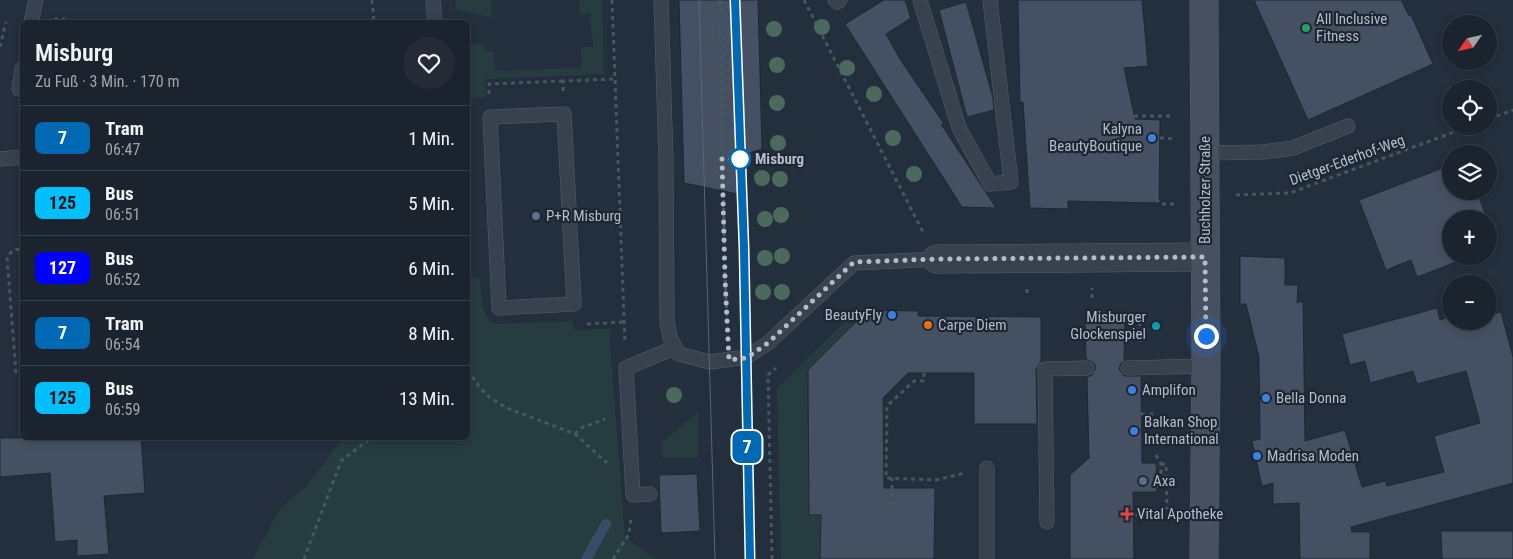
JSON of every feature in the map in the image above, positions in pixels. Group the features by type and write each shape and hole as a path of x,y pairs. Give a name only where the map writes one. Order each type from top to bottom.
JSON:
{"main road":[{"name":"Buchholzer Straße","path":"1204,0 1206,366 1204,559"}],"street":[{"path":"937,259 1205,257"}],"lane":[{"path":"31,20 36,0"},
{"path":"433,0 435,20"},
{"path":"661,0 666,162 667,321 674,348 679,354 694,360 710,362 746,358 768,343 854,262 937,259"},
{"path":"835,0 837,2 840,0"},
{"path":"920,0 959,128 990,184 1011,182 990,0"},
{"path":"19,89 20,83"},
{"path":"564,114 574,304 499,308 490,117 564,114"},
{"path":"1205,153 1263,152 1293,148 1348,126"},
{"path":"0,159 20,157"},
{"path":"650,494 633,495 626,368 674,348"},
{"path":"1128,368 1206,366"},
{"path":"1048,522 1045,369 1087,368"},
{"path":"987,468 987,559"}],"path":[{"path":"372,0 374,20"},
{"path":"612,0 626,368"},
{"path":"720,0 725,278 729,360"},
{"path":"804,0 937,259"},
{"path":"490,117 489,84 615,79"},
{"path":"563,81 564,114"},
{"path":"1497,116 1513,110"},
{"path":"1134,116 1173,116"},
{"name":"Dietger-Ederhof-Weg","path":"1228,196 1290,193 1446,135"},
{"path":"1160,138 1174,138"},
{"path":"1156,199 1161,204 1175,204"},
{"path":"16,373 7,257 13,250 20,249"},
{"path":"574,304 581,324 624,322"},
{"path":"1140,314 1140,347"},
{"path":"772,559 768,376 782,362"},
{"path":"470,373 479,387 490,398 507,408 575,434 608,464"},
{"path":"924,373 924,381 914,381 887,406 886,478 936,480 987,468"},
{"path":"575,434 580,428 610,417 628,414"},
{"path":"1141,414 1155,414"},
{"path":"304,559 341,461 368,440"},
{"path":"1156,454 1161,464 1159,486 1168,486"},
{"path":"1161,464 1166,464 1168,486 1166,509"},
{"path":"892,478 892,505"},
{"path":"612,559 629,534 633,495"},
{"path":"1133,515 1148,515"}],"green space":[{"path":"455,0 491,0 492,18 456,9"},
{"path":"579,0 602,0 604,74 485,79 486,97 470,98 470,43 484,46 485,51 494,51 495,71 582,68 581,47 593,47 590,13 580,14"},
{"path":"470,278 480,278 482,307 490,321 499,324 573,321 574,330 609,329 625,537 655,559 253,559 279,510 305,487 342,440 470,440"},
{"path":"859,308 865,313 809,515 821,515 820,559 781,559 777,388"},
{"path":"698,412 698,458 663,458 662,443"}],"building":[{"path":"679,0 758,0 762,149 737,157 738,194 684,183"},
{"path":"884,0 905,0 911,18 886,34 900,59 944,124 941,124 996,208 962,207 845,24"},
{"path":"1018,0 1142,0 1148,66 1124,68 1135,119 1160,120 1159,203 1068,201 1068,209 1030,208 1023,102 1020,103"},
{"path":"1254,0 1401,0 1409,16 1411,15 1433,64 1308,120"},
{"path":"966,2 993,98 994,110 967,117 939,10"},
{"path":"1442,168 1442,200 1480,200 1484,210 1442,210 1442,265 1448,265 1417,277 1411,260 1386,270 1359,200"},
{"path":"1240,256 1285,258 1285,285 1298,285 1297,303 1303,301 1305,441 1345,430 1362,487 1385,481 1387,486 1444,472 1434,436 1480,423 1466,371 1417,384 1413,371 1370,383 1365,361 1350,365 1342,334 1437,308 1440,320 1442,319 1442,330 1497,330 1497,313 1501,312 1513,357 1513,483 1351,527 1352,532 1370,532 1370,559 1300,559 1299,503 1273,504 1273,483 1262,486 1252,441 1260,439 1259,357 1246,304 1240,304"},
{"path":"868,310 918,311 918,316 1041,317 1041,361 1036,369 1037,424 974,424 974,373 908,373 883,398 884,488 935,488 934,559 820,559 821,515 809,515 808,370"},
{"path":"1085,317 1125,317 1124,360 1126,360 1121,363 1119,369 1124,376 1141,376 1142,463 1156,463 1157,492 1133,492 1134,559 1070,559 1070,475 1089,458 1087,377 1092,375 1096,368 1094,363 1086,359"},
{"path":"0,438 20,438 20,440 141,440 145,493 104,496 109,554 77,556 77,540 55,542 50,473 0,477"},
{"path":"697,474 700,531 661,533 659,475"},
{"path":"1441,531 1513,531 1513,559 1442,559"}],"waterway":[{"path":"586,559 606,524"}],"tram line":[{"path":"699,0 715,559"},
{"path":"735,0 744,248 750,559"},
{"name":"7","path":"735,0 744,248 750,559"}],"place":[{"name":"All Inclusive Fitness","path":"1306,28"},
{"name":"Kalyna BeautyBoutique","path":"1152,138"},
{"name":"Misburg","path":"740,159"},
{"name":"P+R Misburg","path":"536,216"},
{"name":"BeautyFly","path":"892,315"},
{"name":"Carpe Diem","path":"928,325"},
{"name":"Misburger Glockenspiel","path":"1156,326"},
{"name":"Amplifon","path":"1132,390"},
{"name":"Bella Donna","path":"1266,398"},
{"name":"Balkan Shop International","path":"1134,431"},
{"name":"Madrisa Moden","path":"1257,456"},
{"name":"Axa","path":"1143,481"},
{"name":"Vital Apotheke","path":"1127,514"}],"route":[{"path":"740,159 722,159 729,360 746,358 768,343 854,262 981,258 1205,257 1206,336"}]}
